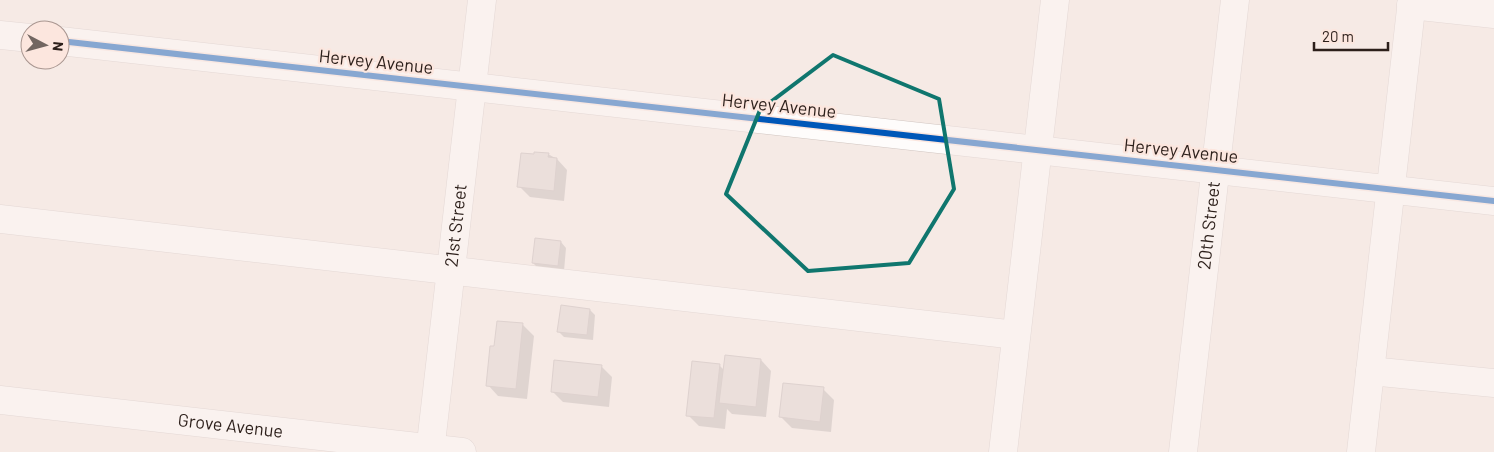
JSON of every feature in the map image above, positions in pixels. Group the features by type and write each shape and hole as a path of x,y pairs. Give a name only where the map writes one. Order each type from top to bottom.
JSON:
{"street":[{"name":"21st Street","path":"430,450 482,0"},
{"path":"1003,452 1055,0"},
{"name":"20th Street","path":"1183,452 1235,0"},
{"path":"1361,452 1411,2 1494,14"},
{"path":"0,34 20,37"},
{"name":"Hervey Avenue","path":"70,42 1494,200"},
{"path":"0,219 1016,335"},
{"path":"1370,371 1494,383"},
{"name":"Grove Avenue","path":"0,400 430,450 462,452"}],"highlighted area":[{"path":"833,55 939,99 954,189 909,263 808,271 726,194 760,110"}],"building":[{"path":"534,152 549,153 548,157 557,158 554,191 517,187 521,153 534,154"},
{"path":"535,238 561,241 558,266 532,263"},
{"path":"561,305 590,309 587,335 557,332"},
{"path":"497,321 523,323 516,389 486,386 490,346 494,346"},
{"path":"725,355 761,359 756,407 719,403"},
{"path":"554,360 602,365 598,397 551,392"},
{"path":"692,361 720,364 714,418 686,416"},
{"path":"783,383 824,387 820,422 779,417"}],"cycle path":[{"path":"70,42 1494,201"}]}
